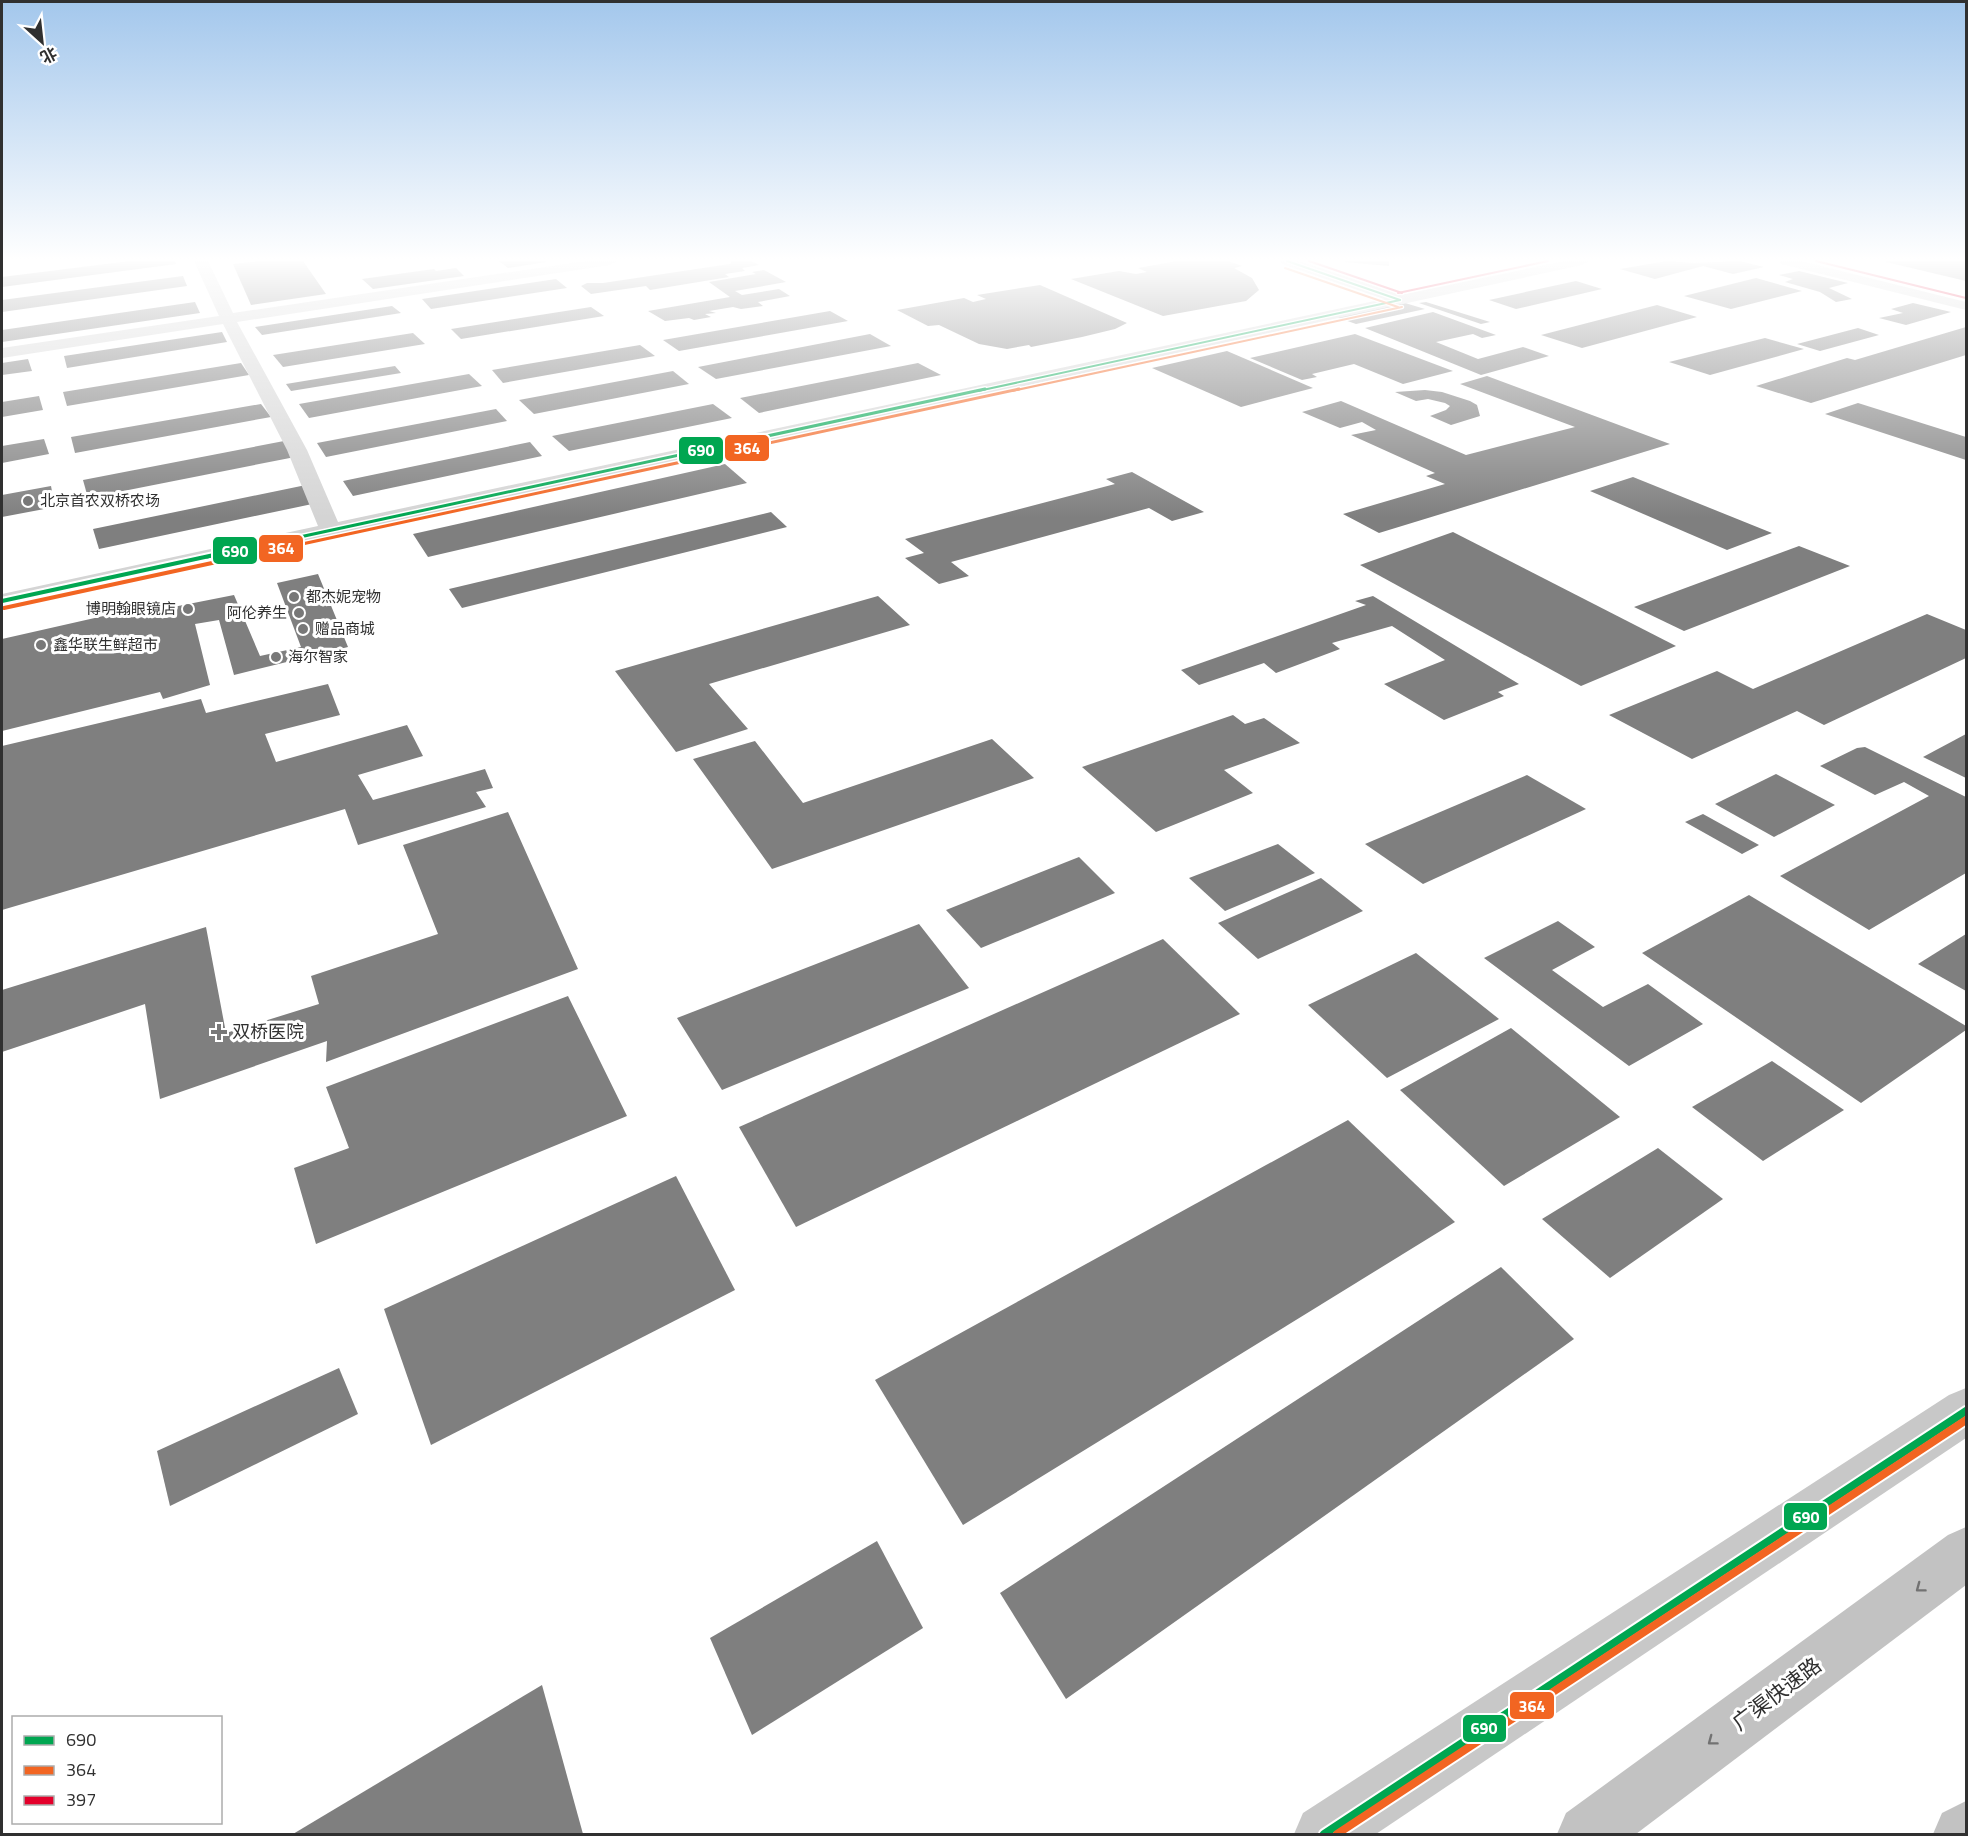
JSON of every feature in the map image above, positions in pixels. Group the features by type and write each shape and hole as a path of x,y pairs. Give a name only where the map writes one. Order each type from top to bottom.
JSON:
{"highway":[{"name":"广渠快速路","path":"1587,1834 1966,1553"},
{"path":"1963,1834 1966,1831"}],"main road":[{"path":"1324,1834 1966,1411"}],"street":[{"path":"2,353 44,347"},
{"path":"243,347 297,450 331,531"},
{"path":"2,601 1184,347"}],"building":[{"path":"125,347 198,347 67,368 64,356"},
{"path":"326,347 408,347 283,367 273,355"},
{"path":"630,347 642,347 655,356 503,383 492,370"},
{"path":"673,347 703,347 679,351"},
{"path":"804,347 887,347 716,379 698,367"},
{"path":"994,347 1020,347 1007,349"},
{"path":"1300,347 1389,347 1453,371 1403,384 1354,364 1312,374 1317,377 1302,380 1250,358"},
{"path":"1411,347 1448,347 1478,359 1523,347 1549,356 1481,375"},
{"path":"1730,347 1796,347 1804,349 1710,375 1669,362"},
{"path":"1806,347 1836,347 1820,351"},
{"path":"1900,347 1966,347 1966,355 1811,403 1756,386 1847,358 1855,360"},
{"path":"1227,351 1313,388 1241,407 1152,368"},
{"path":"28,359 32,371 2,375 2,363"},
{"path":"241,363 249,375 67,406 63,392"},
{"path":"918,363 941,375 759,413 740,398"},
{"path":"395,366 401,373 291,391 286,384"},
{"path":"673,371 689,384 534,414 519,400"},
{"path":"469,374 482,386 309,418 299,404"},
{"path":"1487,376 1670,444 1379,533 1343,514 1445,484 1426,476 1435,473 1351,435 1376,430 1362,422 1340,428 1302,412 1341,401 1466,455 1575,427 1460,384"},
{"path":"1425,390 1442,392 1470,401 1477,405 1480,416 1451,425 1430,416 1446,410 1450,406 1445,403 1428,399 1416,401 1395,392"},
{"path":"39,396 43,410 2,417 2,402"},
{"path":"1858,403 1966,437 1966,460 1825,414"},
{"path":"261,404 271,417 75,453 71,437"},
{"path":"713,404 732,418 569,451 552,436"},
{"path":"496,409 507,421 326,457 317,443"},
{"path":"44,439 49,454 2,463 2,446"},
{"path":"284,441 295,457 88,498 83,480"},
{"path":"530,442 542,456 353,496 343,481"},
{"path":"725,464 747,483 428,557 413,534"},
{"path":"1132,472 1204,512 1172,521 1149,508 951,562 969,576 939,584 905,558 924,553 905,539 1115,484 1106,479"},
{"path":"1633,477 1772,533 1727,550 1590,491"},
{"path":"306,485 317,503 99,549 93,529"},
{"name":"北京首农双桥农场","path":"51,486 55,507 2,517 2,495"},
{"path":"771,512 787,527 462,608 449,589"},
{"path":"1453,532 1676,646 1581,686 1360,565"},
{"path":"1799,546 1850,566 1684,631 1634,607"},
{"path":"318,574 348,647 234,675 219,620 195,624 210,685 163,699 160,692 2,731 2,639 152,605 153,611 234,595 260,656 301,647 277,583"},
{"path":"878,596 910,625 709,684 748,729 676,752 615,671"},
{"path":"1373,596 1519,684 1498,692 1504,696 1444,720 1384,684 1445,660 1392,626 1332,643 1340,649 1276,673 1264,663 1199,685 1181,670 1366,605 1355,601"},
{"path":"1927,614 1966,630 1966,658 1824,725 1797,711 1692,759 1609,715 1717,671 1753,689"},
{"path":"328,684 340,715 265,734 276,762 407,725 423,756 358,775 373,800 485,769 493,788 476,792 486,807 358,845 345,809 2,910 2,746 201,699 206,713"},
{"path":"1233,715 1245,724 1264,718 1300,743 1224,770 1253,793 1156,832 1082,767"},
{"path":"1966,734 1966,778 1923,757"},
{"path":"992,739 1034,778 772,869 693,759 755,741 803,803"},
{"path":"1865,747 1966,797 1966,873 1869,930 1780,876 1929,796 1904,782 1875,795 1820,766 1857,748"},
{"path":"1776,774 1835,805 1774,837 1715,804"},
{"path":"1527,775 1586,809 1423,884 1365,844"},
{"path":"508,812 578,969 326,1062 327,1041 160,1099 145,1004 2,1052 2,990 206,927 226,1033 319,1004 311,976 438,934 403,845"},
{"path":"1703,814 1759,845 1742,854 1685,822"},
{"path":"1278,844 1315,873 1225,911 1189,878"},
{"path":"1079,857 1115,893 981,948 946,910"},
{"path":"1321,878 1363,911 1258,959 1218,923"},
{"path":"1749,895 1966,1026 1966,1030 1861,1103 1642,953"},
{"path":"1558,921 1595,947 1552,970 1603,1007 1648,984 1703,1024 1629,1066 1484,958"},
{"path":"919,924 969,988 722,1090 677,1018"},
{"path":"1966,934 1966,991 1918,964"},
{"path":"1163,939 1240,1014 796,1227 739,1127"},
{"path":"1416,953 1499,1019 1387,1078 1308,1005"},
{"path":"568,996 627,1116 316,1244 294,1168 349,1148 326,1087"},
{"path":"1511,1028 1620,1117 1504,1186 1400,1090"},
{"path":"1772,1061 1844,1110 1763,1161 1692,1107"},
{"path":"1348,1120 1455,1222 963,1525 875,1380"},
{"path":"1658,1148 1723,1199 1610,1278 1542,1219"},
{"path":"676,1176 735,1290 431,1445 384,1309"},
{"path":"1501,1267 1574,1339 1066,1699 1000,1593"},
{"path":"339,1368 358,1414 170,1506 157,1451"},
{"path":"877,1541 923,1628 752,1735 710,1638"},
{"path":"542,1685 583,1834 293,1834"}],"transit line":[{"name":"690","path":"2,601 1183,347"},
{"name":"364","path":"4,608 1218,347"},
{"name":"690","path":"1324,1834 1966,1411"},
{"name":"364","path":"1337,1834 1966,1420"}],"place":[{"name":"北京首农双桥农场","path":"28,501"},
{"name":"都杰妮宠物","path":"294,597"},
{"name":"博明翰眼镜店","path":"188,609"},
{"name":"阿伦养生","path":"299,613"},
{"name":"赠品商城","path":"303,629"},
{"name":"鑫华联生鲜超市","path":"41,645"},
{"name":"海尔智家","path":"276,657"},
{"name":"双桥医院","path":"219,1032"}]}
